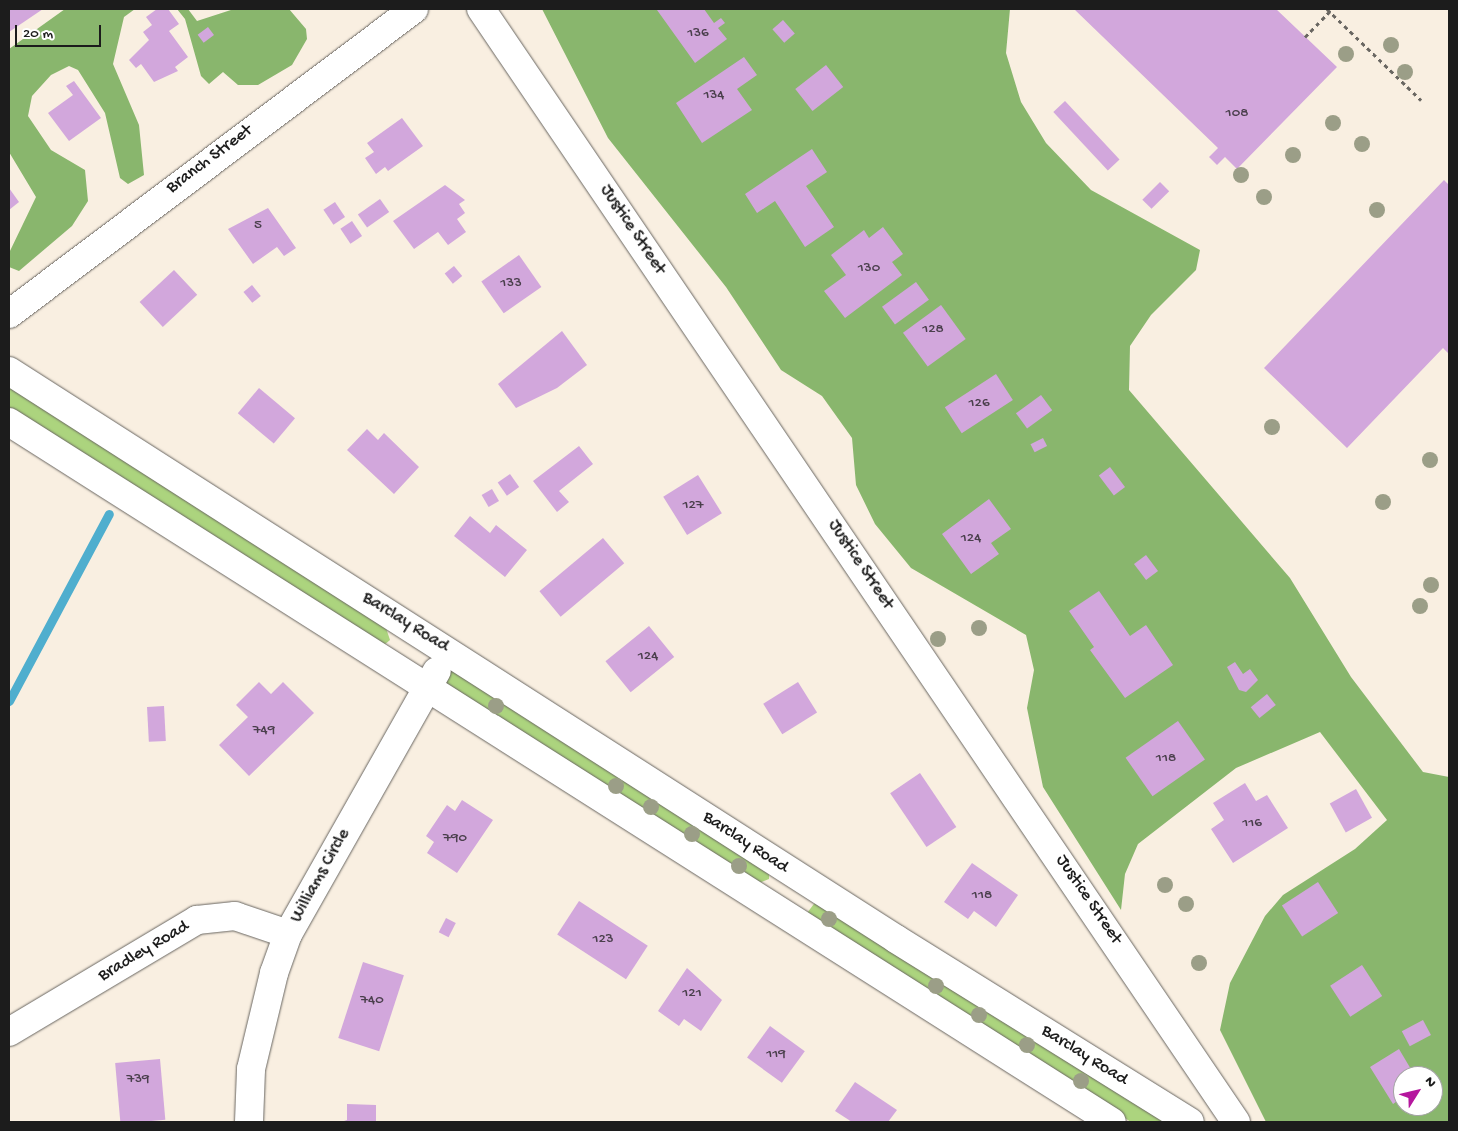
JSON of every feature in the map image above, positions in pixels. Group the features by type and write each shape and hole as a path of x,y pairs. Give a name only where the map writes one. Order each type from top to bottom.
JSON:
{"street":[{"name":"Branch Street","path":"9,314 414,9"},
{"name":"Justice Street","path":"481,9 1236,1122"},
{"name":"Barclay Road","path":"9,371 445,648 800,878 1190,1122"},
{"path":"9,422 431,687 1112,1122"},
{"name":"Williams Circle","path":"249,1122 253,1060 288,934 431,687 445,648"},
{"name":"Barclay Road","path":"779,910 800,878"},
{"name":"Bradley Road","path":"9,1032 197,920 235,916 288,934"}],"path":[{"path":"1306,37 1329,10 1421,100"}],"green space":[{"path":"65,9 135,9 124,17 113,64 139,125 144,175 128,184 120,178 105,113 78,70 69,66 51,75 32,96 28,116 51,150 85,170 88,201 72,226 19,271 9,267 9,253 36,197 9,152 9,49"},
{"path":"177,9 188,9 197,21 234,9 289,9 306,29 307,39 292,65 258,85 238,85 223,72 209,84 201,76 185,19"},
{"path":"542,9 1010,9 1006,53 1021,102 1046,143 1091,190 1200,250 1196,270 1151,315 1130,346 1129,390 1290,578 1351,677 1423,772 1449,777 1449,1122 1266,1122 1220,1030 1230,983 1265,916 1283,895 1355,849 1387,820 1320,732 1236,768 1138,844 1125,874 1121,910 1043,787 1027,708 1034,670 1026,635 911,568 875,524 856,485 852,438 822,396 781,370 726,287 608,138"},
{"path":"9,383 386,628 390,640 384,645 9,409"},
{"path":"451,669 769,871 769,879 759,883 449,690 442,674"},
{"path":"817,900 1168,1122 1131,1122 814,919 807,913"}],"building":[{"path":"9,9 43,9 9,32"},
{"path":"157,9 168,9 179,24 169,31 188,57 175,67 178,71 154,82 141,64 136,68 129,60 149,40 143,32 152,25 146,17"},
{"path":"704,9 714,23 721,18 725,23 718,28 727,39 695,63 657,10"},
{"path":"1074,9 1276,9 1337,67 1237,169 1225,157 1217,165 1209,157 1218,148"},
{"path":"783,20 795,34 784,43 772,29"},
{"path":"208,27 214,35 204,43 198,35"},
{"path":"744,57 757,75 737,89 752,110 702,143 676,103"},
{"path":"826,65 843,87 813,111 795,89"},
{"path":"74,81 101,118 69,141 48,113 73,95 66,86"},
{"path":"1065,101 1120,160 1108,170 1053,112"},
{"path":"402,118 423,146 388,171 385,167 376,174 365,158 374,152 367,143"},
{"path":"812,149 827,172 806,186 834,227 805,247 775,201 757,213 745,194"},
{"path":"1444,180 1449,185 1449,354 1443,348 1347,448 1264,368"},
{"path":"1160,182 1169,191 1152,209 1142,200"},
{"path":"445,185 465,200 459,204 465,213 457,219 466,232 448,245 438,232 414,249 393,221"},
{"path":"9,188 19,202 9,210"},
{"path":"380,199 389,212 367,228 358,214"},
{"path":"335,202 345,217 333,225 323,210"},
{"path":"268,208 296,248 284,256 277,247 253,264 228,229"},
{"path":"352,221 362,236 350,244 340,229"},
{"path":"883,227 903,254 892,262 902,275 845,318 824,291 846,275 831,255 864,230 869,238"},
{"path":"519,255 541,287 504,313 481,281"},
{"path":"454,266 462,276 453,284 445,274"},
{"path":"174,270 197,295 163,327 140,302"},
{"path":"916,282 929,300 895,324 882,307"},
{"path":"252,285 261,296 252,303 243,292"},
{"path":"941,305 966,339 928,367 903,333"},
{"path":"562,331 587,365 557,388 516,408 498,384"},
{"path":"996,374 1013,400 962,433 945,407"},
{"path":"259,388 295,418 274,443 238,413"},
{"path":"1041,395 1052,410 1027,429 1016,413"},
{"path":"367,429 378,440 384,433 419,467 394,494 347,450"},
{"path":"1043,438 1047,446 1035,452 1031,444"},
{"path":"579,446 593,464 559,491 569,502 557,512 533,481"},
{"path":"1110,467 1125,487 1114,495 1099,475"},
{"path":"510,474 519,487 507,496 498,483"},
{"path":"698,475 722,513 687,535 663,497"},
{"path":"492,489 499,501 489,507 482,495"},
{"path":"989,499 1011,529 991,543 999,554 971,574 942,534"},
{"path":"470,516 490,533 496,525 527,550 505,577 454,536"},
{"path":"603,538 624,563 561,617 539,591"},
{"path":"1146,555 1158,571 1146,580 1134,564"},
{"path":"1099,591 1130,636 1146,625 1173,665 1125,698 1090,650 1094,647 1069,611"},
{"path":"649,626 674,657 631,692 605,661"},
{"path":"1235,662 1243,674 1250,669 1258,680 1246,692 1239,690 1227,667"},
{"path":"259,682 271,694 283,682 314,713 249,776 219,745 248,717 236,705"},
{"path":"798,682 817,713 782,734 763,704"},
{"path":"1267,694 1276,705 1259,718 1251,707"},
{"path":"164,706 166,741 149,742 147,707"},
{"path":"1178,721 1205,760 1153,796 1126,758"},
{"path":"920,773 956,827 927,847 890,793"},
{"path":"1245,783 1256,801 1267,795 1288,828 1233,863 1211,829 1224,820 1213,803"},
{"path":"1356,789 1372,818 1346,832 1330,804"},
{"path":"462,800 493,820 457,873 427,853 434,842 426,836 447,805 455,811"},
{"path":"972,863 1018,895 996,927 974,911 968,919 944,902"},
{"path":"1318,882 1338,913 1302,936 1282,905"},
{"path":"579,901 648,946 626,979 557,935"},
{"path":"446,918 456,923 449,937 439,932"},
{"path":"363,962 404,975 379,1051 338,1038"},
{"path":"1362,965 1382,996 1350,1017 1330,986"},
{"path":"687,968 722,1000 701,1031 684,1019 679,1026 658,1011"},
{"path":"1423,1020 1431,1035 1410,1046 1402,1031"},
{"path":"770,1026 805,1051 782,1083 747,1058"},
{"path":"1399,1049 1409,1066 1393,1066 1393,1104 1370,1067"},
{"path":"160,1059 165,1120 120,1122 115,1063"},
{"path":"855,1082 897,1110 888,1122 852,1122 835,1111"},
{"path":"347,1104 376,1105 376,1122 341,1122 347,1120"}],"waterway":[{"path":"9,701 109,514"}]}
